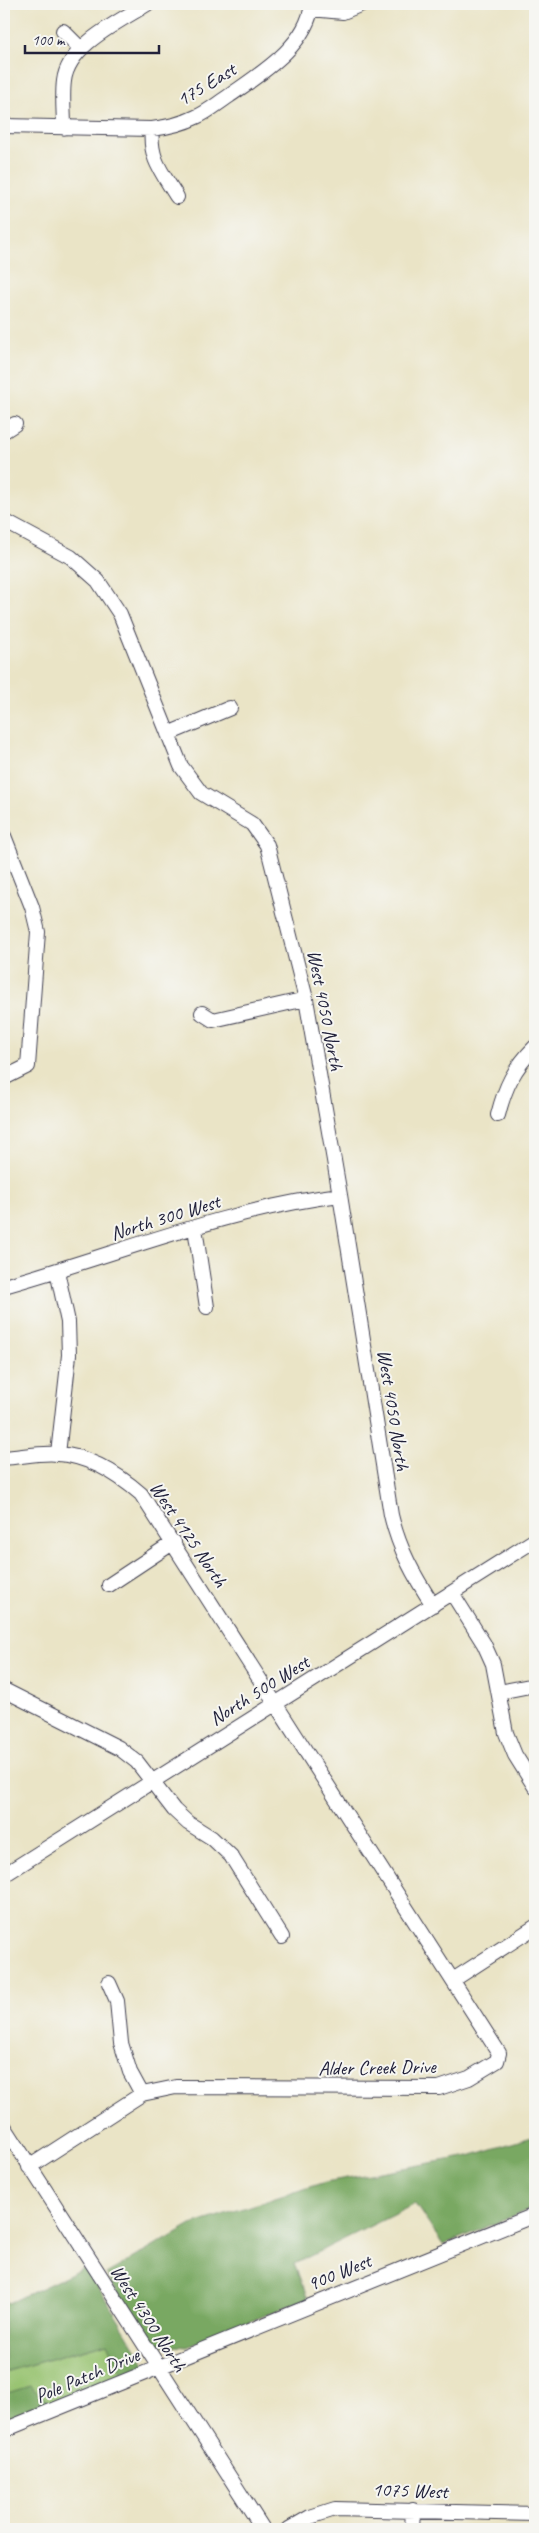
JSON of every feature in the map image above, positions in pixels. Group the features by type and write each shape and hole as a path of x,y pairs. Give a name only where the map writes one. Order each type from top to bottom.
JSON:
{"street":[{"path":"64,128 64,80 69,64 80,48 147,4"},
{"name":"175 East","path":"4,126 152,129 173,126 197,117 266,71 294,44 311,6 342,12 362,4"},
{"path":"63,31 80,48"},
{"path":"152,129 150,146 153,158 177,197"},
{"name":"West 4050 North","path":"4,520 71,557 98,581 120,614 181,766 201,793 252,824 267,845 306,1000 396,1538 409,1568 433,1605"},
{"path":"168,734 230,708"},
{"path":"4,836 32,907 38,932 28,1066 4,1078"},
{"path":"4,875 17,869"},
{"path":"202,1013 213,1020 306,1000"},
{"path":"498,1115 505,1087 524,1058 535,1047"},
{"name":"North 300 West","path":"4,1286 196,1228 297,1200 340,1195"},
{"path":"196,1228 207,1307"},
{"path":"57,1271 68,1322 69,1355 58,1454"},
{"name":"West 4125 North","path":"4,1458 58,1454 84,1460 122,1478 141,1494 174,1542 275,1702"},
{"name":"North 500 West","path":"4,1875 275,1702 535,1540"},
{"path":"109,1585 174,1542"},
{"path":"452,1593 484,1644 493,1664 506,1734 515,1755 535,1786"},
{"path":"499,1692 535,1685"},
{"path":"4,1690 119,1748 137,1762 174,1810 188,1823 212,1838 230,1856 282,1937"},
{"name":"Alder Creek Drive","path":"29,2167 142,2094 176,2087 420,2089 455,2084 497,2061 499,2053 275,1702"},
{"path":"453,1980 535,1928"},
{"path":"109,1983 117,2001 121,2043 130,2072 142,2094"},
{"name":"West 4300 North","path":"4,2126 157,2367 263,2529"},
{"name":"900 West","path":"157,2367 535,2215"},
{"name":"Pole Patch Drive","path":"4,2430 157,2367"},
{"name":"1075 West","path":"289,2529 310,2517 335,2509 535,2514"},
{"path":"412,2529 413,2510"}],"green space":[{"path":"535,2136 535,2207 443,2245 415,2204 294,2264 308,2298 187,2347 150,2344 106,2274 191,2225 325,2182 469,2156"},
{"path":"86,2267 146,2365 122,2375 107,2343 4,2372 4,2295 7,2304"},
{"path":"107,2343 122,2375 51,2404 4,2394 4,2372"},
{"path":"30,2386 51,2404 4,2424 4,2394"}]}
